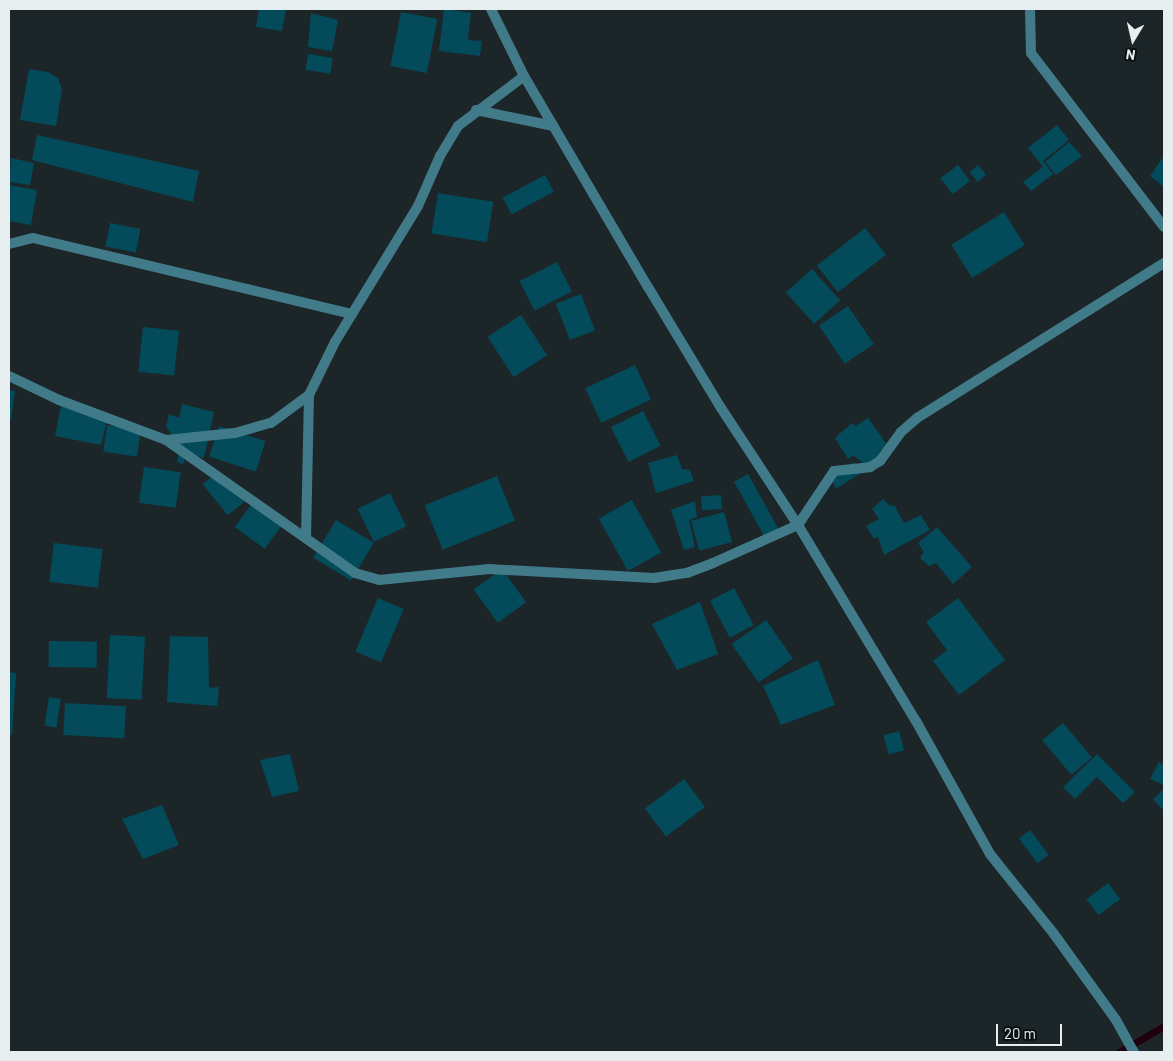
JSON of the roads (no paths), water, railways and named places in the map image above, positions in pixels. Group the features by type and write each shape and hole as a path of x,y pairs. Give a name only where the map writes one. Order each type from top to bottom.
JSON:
{"street":[{"path":"491,9 524,76 721,408 798,525 916,721 990,854 1116,1020 1134,1052"},
{"path":"1030,9 1031,53 1164,227"},
{"path":"166,440 235,433 271,423 309,395 352,314 418,206 440,156 458,126 476,110 524,76"},
{"path":"476,110 554,126"},
{"path":"9,244 33,238 352,314"},
{"path":"9,376 59,400 166,440 356,573 379,580 489,569 654,578 687,573 714,563 798,525 834,471 870,467 880,461 900,432 917,418 1164,263"},
{"path":"306,538 309,395"}],"waterway":[{"path":"1119,1052 1164,1026"}]}
